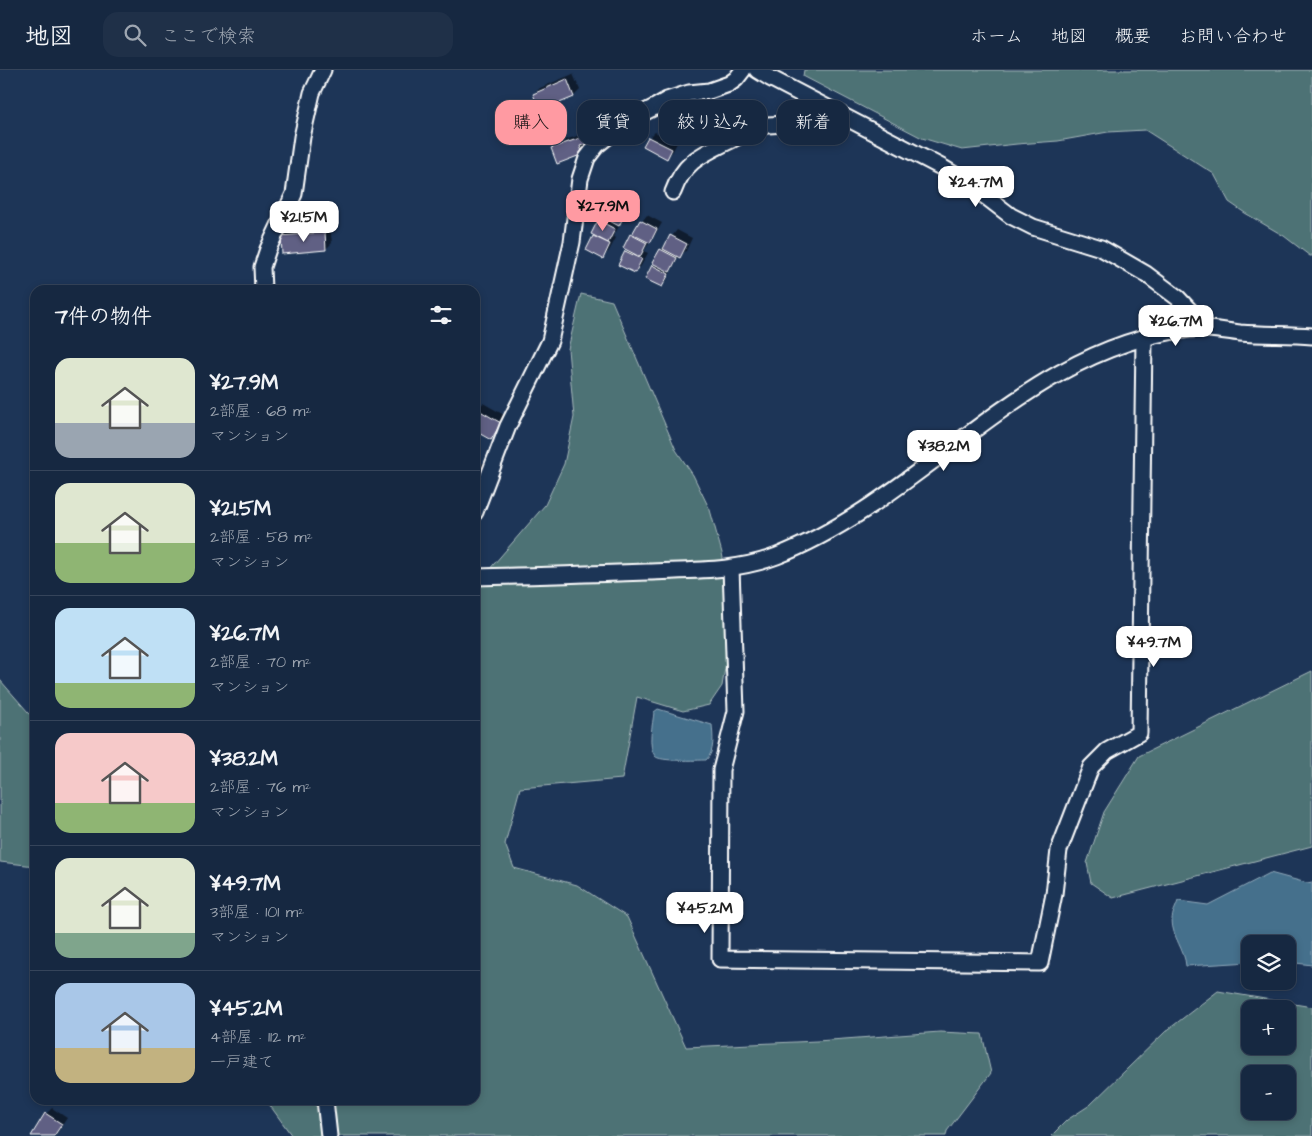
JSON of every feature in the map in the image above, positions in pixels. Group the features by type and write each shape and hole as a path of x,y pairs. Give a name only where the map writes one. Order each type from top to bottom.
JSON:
{"street":[{"path":"263,285 262,267 268,249 294,194 302,137 312,93 323,70"},
{"path":"480,495 508,426 550,341 572,242 580,179 587,158 596,145 627,121 667,100 729,84 743,70"},
{"path":"757,70 813,100"},
{"path":"849,119 943,168 968,183 1011,216 1033,226 1101,248 1146,274 1178,298 1206,328"},
{"path":"673,192 678,179 687,167 705,152 756,127 777,125"},
{"path":"480,577 731,568 776,556 827,533 935,460 1047,379 1100,352 1144,338 1189,329 1206,328 1240,333 1312,336"},
{"path":"731,568 736,711 721,770 720,958 1040,963 1054,894 1059,850 1091,767 1107,751 1139,733 1144,338"},
{"path":"326,1105 329,1136"}],"green space":[{"path":"804,70 1312,70 1312,256 1229,202 1214,174 1145,130 1108,132 1058,141 962,150 922,138 803,76"},
{"path":"581,294 612,301 676,450 693,475 710,510 722,553 734,615 722,686 709,705 683,711 637,697 622,779 520,788 505,844 514,868 577,885 627,917 686,1047 817,1041 940,1032 982,1034 991,1073 947,1131 946,1136 292,1136 270,1105 480,1105 480,580 545,505 564,464 574,417 568,349"},
{"path":"1312,671 1312,846 1113,898 1091,883 1087,863 1104,812 1139,756"},
{"path":"0,680 30,714 30,865 0,862"},
{"path":"1218,991 1271,1000 1241,1000 1241,1055 1296,1055 1296,1004 1312,1007 1312,1136 1051,1136 1067,1120 1090,1105 1165,1032"}],"water":[{"path":"658,709 712,725 712,748 706,760 671,760 655,756 651,746 651,734 654,712"},
{"path":"1270,873 1307,883 1312,882 1312,965 1296,963 1296,935 1241,935 1241,963 1186,966 1172,920 1178,901 1208,905"}],"building":[{"path":"567,79 574,97 567,100 535,100 533,94"},
{"path":"649,138 659,142 659,145 672,149 667,159 643,146 649,145"},
{"path":"577,139 577,145 583,145 580,146 583,154 557,164 551,148 567,145 567,142"},
{"path":"609,203 626,212 619,226 602,217"},
{"path":"598,220 615,229 608,243 591,234"},
{"path":"640,220 657,229 650,243 632,234"},
{"path":"325,232 326,250 282,254 281,236"},
{"path":"630,234 647,243 640,257 623,248"},
{"path":"670,235 687,244 680,258 663,249"},
{"path":"593,236 610,244 603,259 586,250"},
{"path":"660,249 677,258 670,272 652,263"},
{"path":"625,251 642,259 635,273 618,265"},
{"path":"652,265 669,274 662,287 645,279"},
{"path":"480,411 501,423 491,440 480,434"},
{"path":"45,1113 62,1124 54,1136 31,1136"}]}
